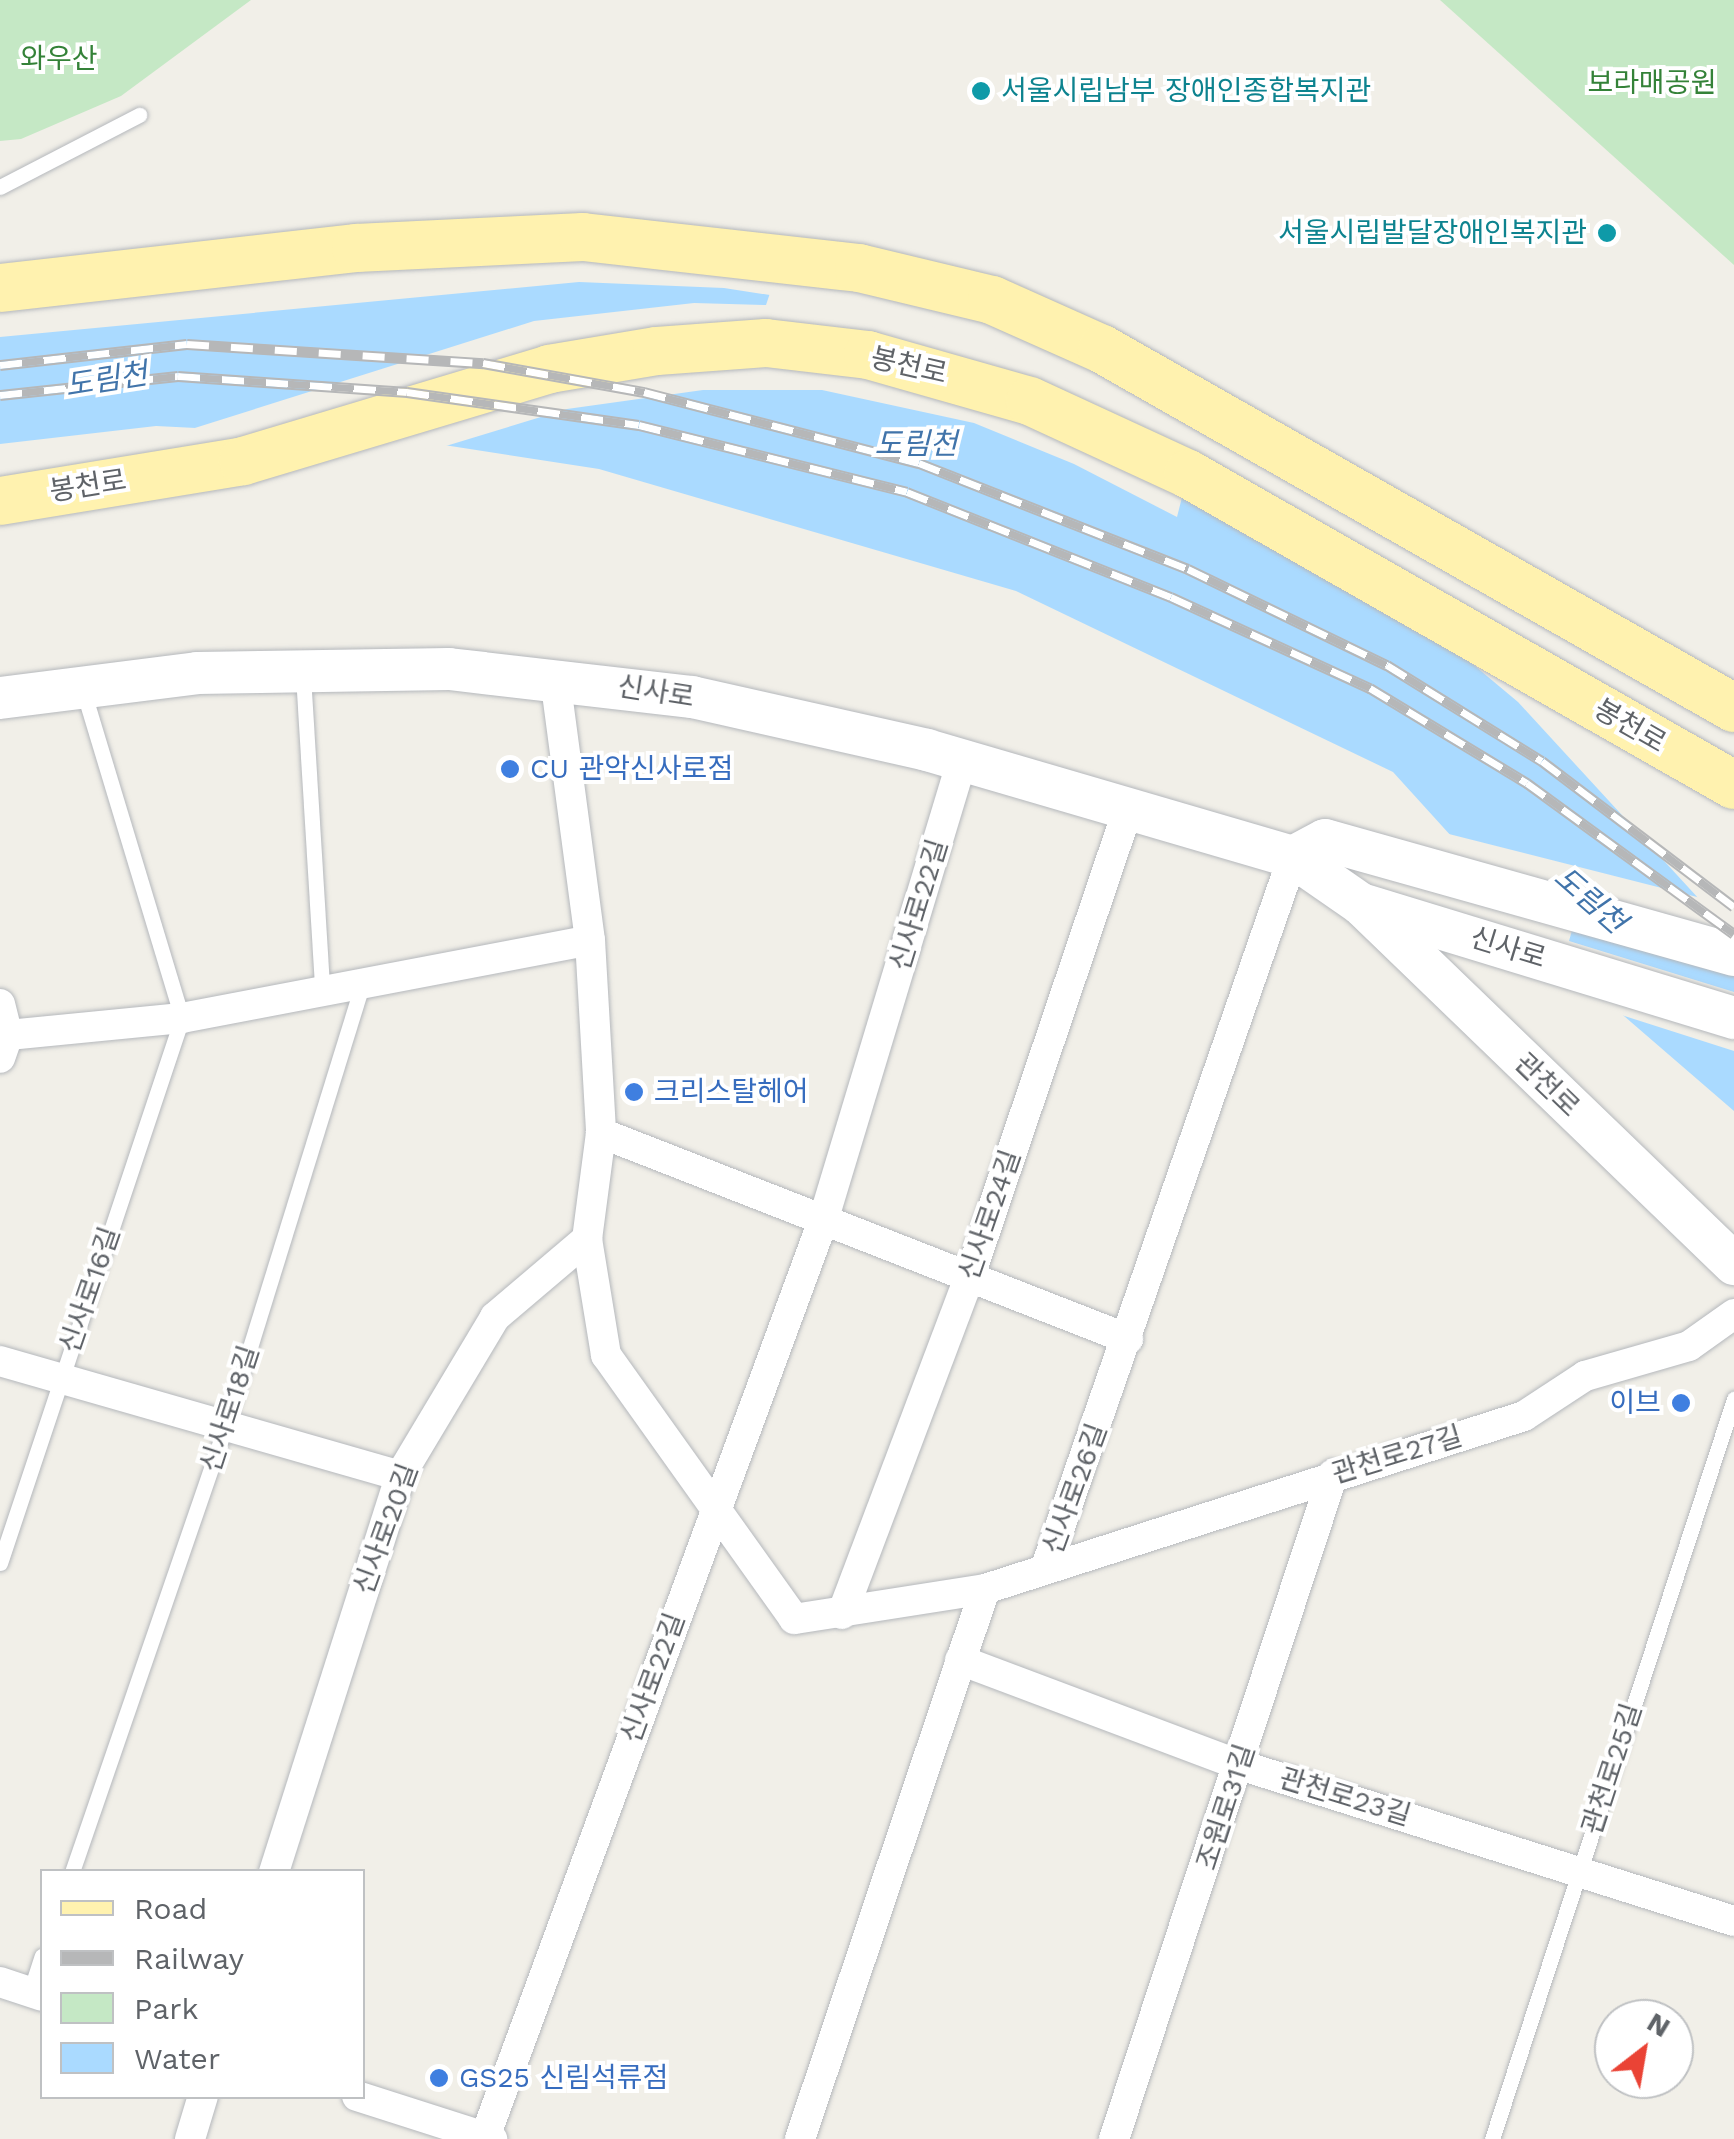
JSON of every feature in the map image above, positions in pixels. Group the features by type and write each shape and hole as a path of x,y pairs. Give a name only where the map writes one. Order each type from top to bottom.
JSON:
{"main road":[{"path":"0,288 356,248 582,237 724,248 859,268 992,300 1205,403 1734,708"},
{"name":"봉천로","path":"0,501 243,461 549,369 657,350 766,343 950,374 1030,401 1188,474 1734,785"},
{"name":"신사로","path":"0,698 197,673 449,669 555,678 692,697 962,761 1128,812 1309,848 1734,955"},
{"name":"신사로","path":"1309,848 1361,904 1734,1018"},
{"name":"관천로","path":"1361,904 1734,1264"}],"street":[{"path":"555,678 590,940 601,1133 587,1239 606,1355 794,1619 984,1589 800,2139"},
{"name":"신사로22길","path":"488,2138 823,1221 962,761"},
{"name":"신사로24길","path":"842,1614 970,1276 1128,812"},
{"name":"신사로26길","path":"984,1589 1046,1567 1309,848"},
{"path":"0,1004 4,1047 182,1018 590,940"},
{"path":"601,1133 1128,1339"},
{"name":"신사로20길","path":"275,1869 400,1476 495,1317 587,1239"},
{"name":"관천로27길","path":"1046,1567 1524,1416 1584,1376 1689,1346 1734,1314"},
{"path":"0,1361 59,1382 400,1476"},
{"name":"조원로31길","path":"1114,2139 1333,1474"},
{"name":"관천로23길","path":"960,1660 1240,1765 1580,1869 1734,1921"},
{"path":"0,1982 36,1994"},
{"path":"190,2139 201,2099"},
{"path":"363,2099 422,2129 488,2138"}],"lane":[{"path":"0,188 140,114"},
{"path":"302,671 322,990"},
{"path":"82,688 182,1018"},
{"name":"신사로18길","path":"73,1869 225,1428 363,982"},
{"name":"신사로16길","path":"0,1563 182,1018"},
{"name":"관천로25길","path":"1492,2139 1734,1398"},
{"path":"36,1994 40,1969"}],"green space":[{"name":"와우산","path":"0,0 251,0 121,96 21,139 0,141"},
{"name":"보라매공원","path":"1440,0 1734,0 1734,265"}],"water":[{"name":"도림천","path":"579,282 724,288 847,307 1389,594 1518,702 1734,937 1734,1111 1580,978 1393,772 1016,591 599,469 399,438 156,426 0,444 0,337"}],"pier":[{"path":"771,290 849,303 971,338 1085,386 1195,446 1177,517 1074,464 974,423 822,390 703,390 567,409 436,449 182,432 534,321 694,303 766,305"},
{"path":"1441,832 1705,899 1734,930 1734,967 1573,927 1569,941 1734,992 1734,1051 1612,1012"}],"railway":[{"path":"0,365 187,344 483,363 644,392 919,463 1188,569 1387,665 1542,761 1734,907"},
{"path":"0,395 178,376 407,392 639,425 907,492 1171,597 1370,688 1527,783 1734,934"}],"place":[{"name":"서울시립남부 장애인종합복지관","path":"981,91"},
{"name":"서울시립발달장애인복지관","path":"1607,233"},
{"name":"CU 관악신사로점","path":"510,769"},
{"name":"크리스탈헤어","path":"634,1092"},
{"name":"이브","path":"1681,1403"},
{"name":"GS25 신림석류점","path":"439,2078"}]}
